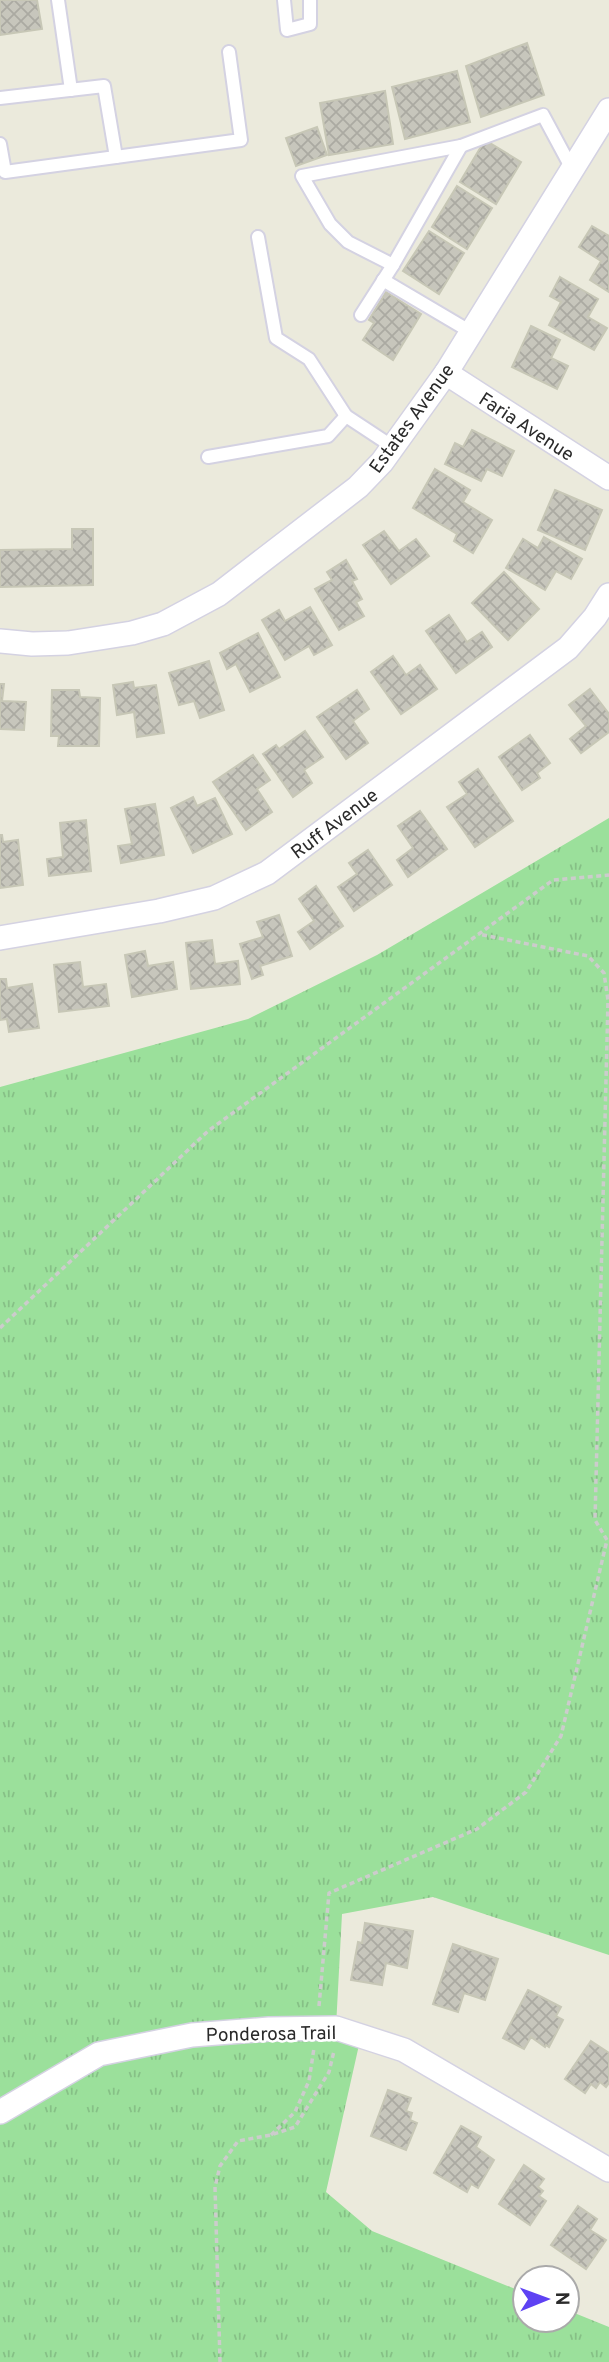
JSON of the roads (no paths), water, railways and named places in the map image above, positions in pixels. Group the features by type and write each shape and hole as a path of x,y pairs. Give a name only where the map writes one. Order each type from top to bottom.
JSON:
{"street":[{"name":"Estates Avenue","path":"0,641 32,644 102,640 163,624 219,594 358,487 393,447 446,373 609,110"},
{"name":"Faria Avenue","path":"446,373 609,478"},
{"name":"Ruff Avenue","path":"0,938 214,898 267,873 568,648 595,617 609,595"},
{"name":"Ponderosa Trail","path":"0,2112 99,2054 192,2035 327,2028 404,2050 609,2169"}],"lane":[{"path":"58,0 71,90"},
{"path":"284,0 286,30 310,24 310,0"},
{"path":"0,144 5,172 241,140 229,52"},
{"path":"0,97 104,86 116,157"},
{"path":"393,265 348,242 330,224 302,176 461,146 542,115 572,169"},
{"path":"361,315 461,146"},
{"path":"258,237 276,338 309,359 345,416 393,447"},
{"path":"383,280 471,332"},
{"path":"208,457 328,436 345,416"}]}
